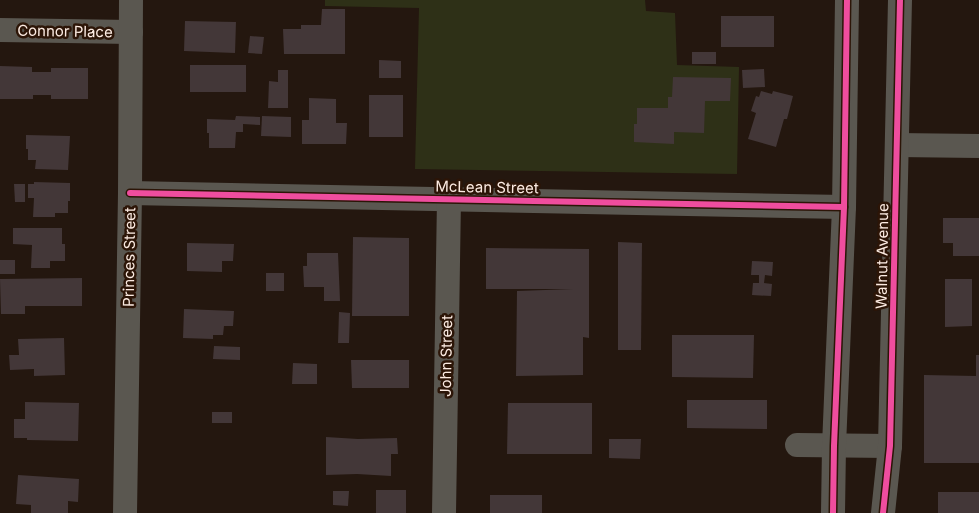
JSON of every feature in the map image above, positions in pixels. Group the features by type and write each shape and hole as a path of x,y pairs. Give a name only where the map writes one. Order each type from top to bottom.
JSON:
{"street":[{"name":"Princes Street","path":"125,513 132,0"},
{"path":"833,513 844,207 847,0"},
{"name":"Walnut Avenue","path":"883,513 890,446 900,0"},
{"name":"Connor Place","path":"0,30 131,32"},
{"path":"897,145 979,146"},
{"name":"McLean Street","path":"130,193 844,207"},
{"name":"John Street","path":"444,513 449,199"},
{"path":"797,445 890,446"}],"green space":[{"path":"325,0 645,0 646,11 675,13 677,65 739,67 737,174 415,169 419,8 325,6"}],"building":[{"path":"322,9 345,9 345,54 284,54 283,29 301,29 301,25 321,25"},
{"path":"721,16 774,16 774,47 721,47"},
{"path":"185,21 236,22 235,53 184,51"},
{"path":"250,36 264,37 262,54 248,53"},
{"path":"692,52 716,52 716,64 692,64"},
{"path":"379,60 401,61 401,78 379,78"},
{"path":"190,65 246,65 246,92 190,92"},
{"path":"0,66 32,67 32,72 51,72 51,68 88,68 88,99 51,99 51,95 33,95 33,99 0,99"},
{"path":"764,69 765,87 743,88 742,70"},
{"path":"278,70 288,70 288,108 268,108 269,81 278,82"},
{"path":"673,77 731,78 730,101 705,101 704,133 674,132 674,144 634,142 634,124 637,124 637,108 668,108 668,97 672,97"},
{"path":"761,91 772,94 773,91 793,96 787,119 784,119 776,147 748,139 756,113 751,111 756,96 759,97"},
{"path":"369,95 403,95 403,137 369,137"},
{"path":"309,98 336,99 336,123 347,123 346,144 302,144 302,120 309,120"},
{"path":"236,116 260,117 260,125 243,124 243,132 236,132 235,148 209,148 207,119 235,120"},
{"path":"262,116 291,117 291,137 261,136"},
{"path":"26,135 70,136 68,170 35,169 36,160 28,160"},
{"path":"34,182 70,183 68,213 55,213 55,217 33,217 34,198 28,198 28,184 34,184"},
{"path":"14,184 25,184 25,202 15,202"},
{"path":"943,218 979,218 979,256 953,256 953,243 943,243"},
{"path":"13,228 62,228 62,244 65,244 65,261 50,261 50,268 31,268 32,245 13,244"},
{"path":"353,237 409,238 409,316 352,316"},
{"path":"618,242 642,243 641,350 618,350"},
{"path":"187,243 234,244 233,261 222,261 222,272 187,271"},
{"path":"486,248 589,249 589,338 583,337 583,375 516,376 517,291 573,289 486,289"},
{"path":"307,253 338,253 340,301 324,301 324,287 304,287 303,266 307,266"},
{"path":"0,260 15,260 15,274 0,274"},
{"path":"752,261 773,262 772,276 765,275 764,283 772,284 771,296 752,295 753,283 759,283 759,275 751,275"},
{"path":"266,273 284,273 284,291 266,291"},
{"path":"82,278 82,306 25,306 25,314 1,314 0,279"},
{"path":"945,279 972,279 972,326 945,327"},
{"path":"184,309 234,311 233,326 224,326 223,335 213,335 213,339 183,338"},
{"path":"339,312 350,313 349,343 338,343"},
{"path":"672,335 754,335 753,378 672,377"},
{"path":"64,338 65,375 34,376 34,369 10,370 9,355 19,355 18,339"},
{"path":"214,346 240,347 240,360 213,359"},
{"path":"976,355 979,355 979,463 924,463 924,375 976,376"},
{"path":"351,360 409,360 409,388 352,388"},
{"path":"293,363 317,364 317,384 292,384"},
{"path":"687,400 767,400 767,429 687,428"},
{"path":"25,402 79,403 78,441 14,438 14,419 25,419"},
{"path":"508,403 592,403 592,454 507,454"},
{"path":"212,412 232,412 232,423 212,423"},
{"path":"326,437 358,439 397,438 398,454 391,454 391,476 326,475"},
{"path":"609,439 641,439 640,459 609,458"},
{"path":"18,475 79,479 78,502 68,501 68,513 31,513 31,505 16,504"},
{"path":"376,490 406,490 406,513 376,513"},
{"path":"333,491 349,491 348,506 333,505"},
{"path":"938,492 979,492 979,513 938,513"},
{"path":"490,495 542,495 542,513 490,513"}],"cycle path":[{"path":"833,513 844,207 847,0"},
{"path":"883,513 890,446 900,0"},
{"path":"130,193 844,207"}]}
